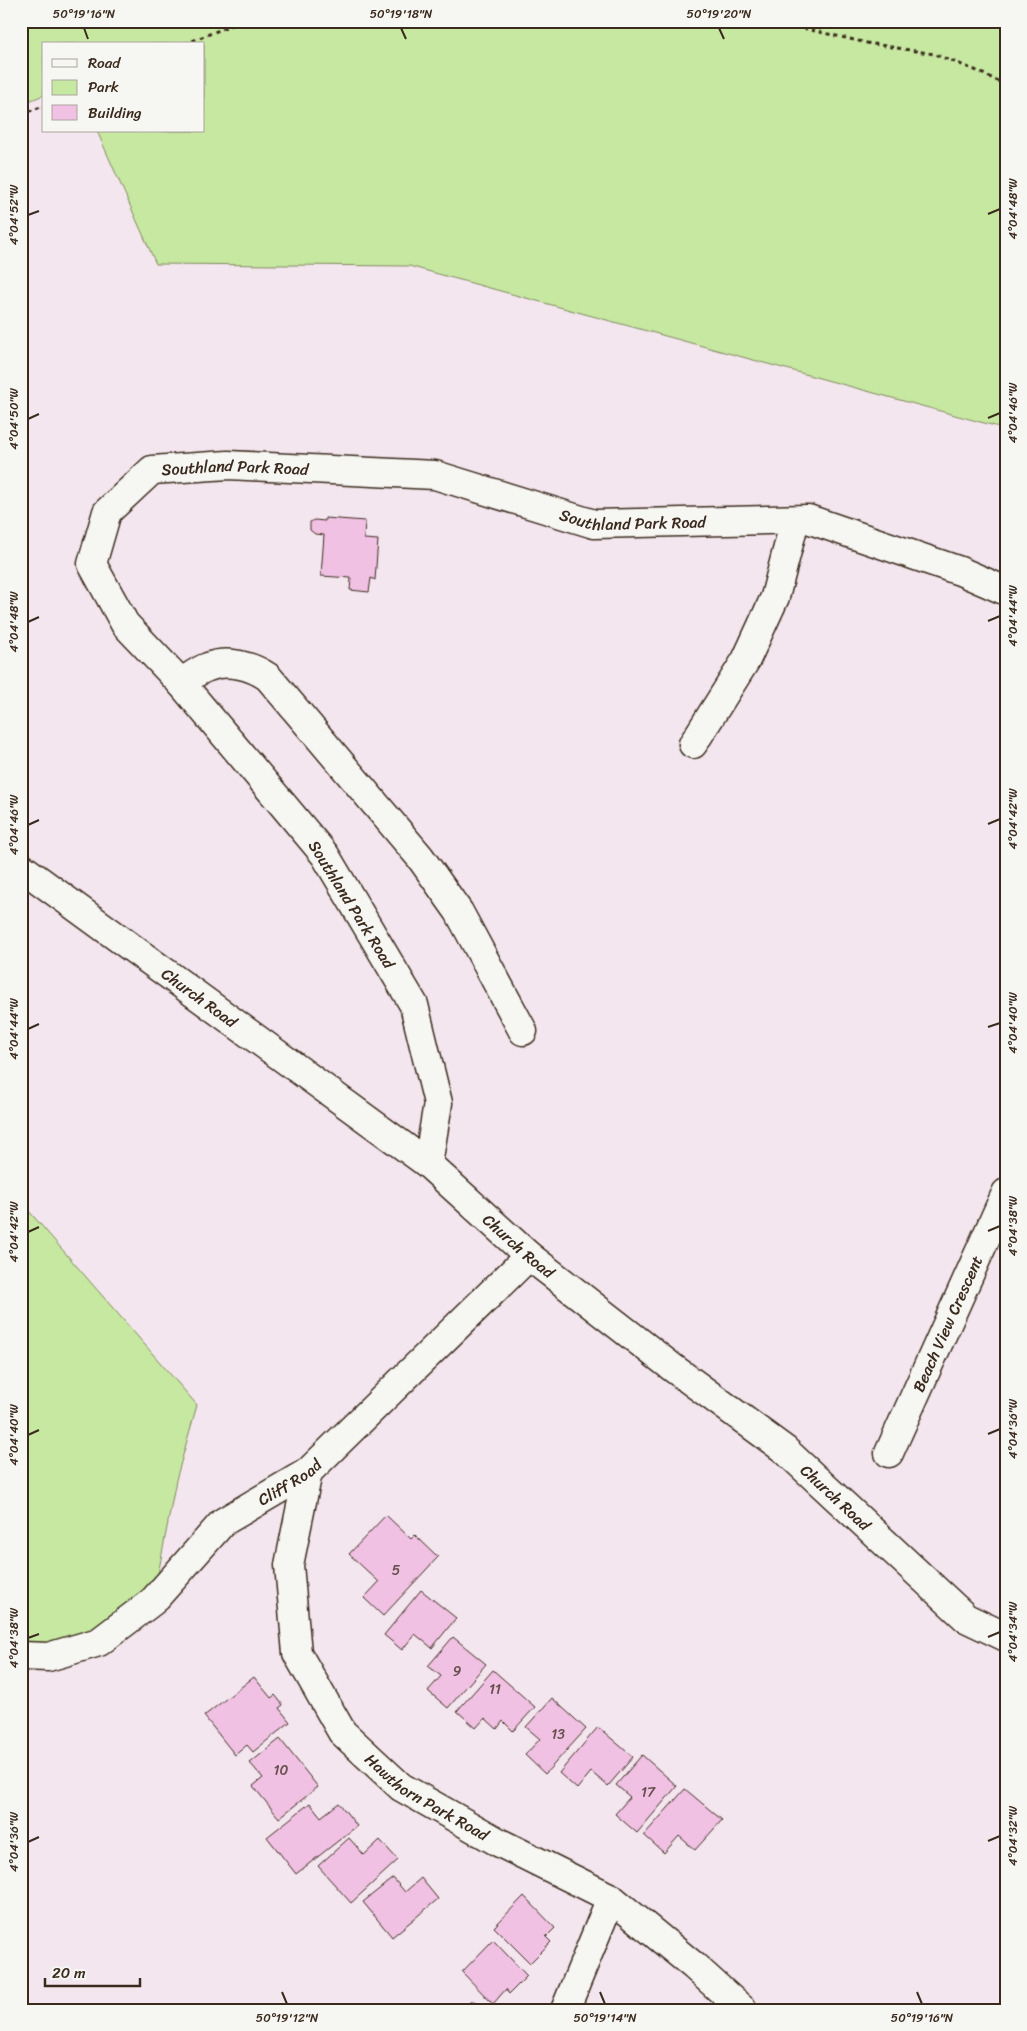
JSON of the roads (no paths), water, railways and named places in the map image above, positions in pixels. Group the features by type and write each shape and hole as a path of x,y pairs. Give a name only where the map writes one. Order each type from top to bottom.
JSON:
{"street":[{"name":"Southland Park Road","path":"428,1164 438,1103 414,1004 325,855 180,683 124,624 92,564 107,512 152,470 228,465 435,475 594,524 808,520 960,571 1006,591"},
{"path":"694,744 746,660 775,597 795,520"},
{"path":"180,683 208,667 222,664 248,666 268,677 420,857 459,912 523,1031"},
{"name":"Church Road","path":"21,867 428,1164 529,1256 673,1368 785,1450 966,1618 1006,1637"},
{"name":"Beach View Crescent","path":"889,1453 1006,1193"},
{"name":"Cliff Road","path":"21,1656 48,1657 99,1642 153,1600 223,1522 308,1472 529,1256"},
{"name":"Hawthorn Park Road","path":"308,1472 289,1565 297,1653 342,1732 401,1787 500,1843 611,1898 694,1966 743,2010"},
{"path":"565,2010 611,1898"}]}
